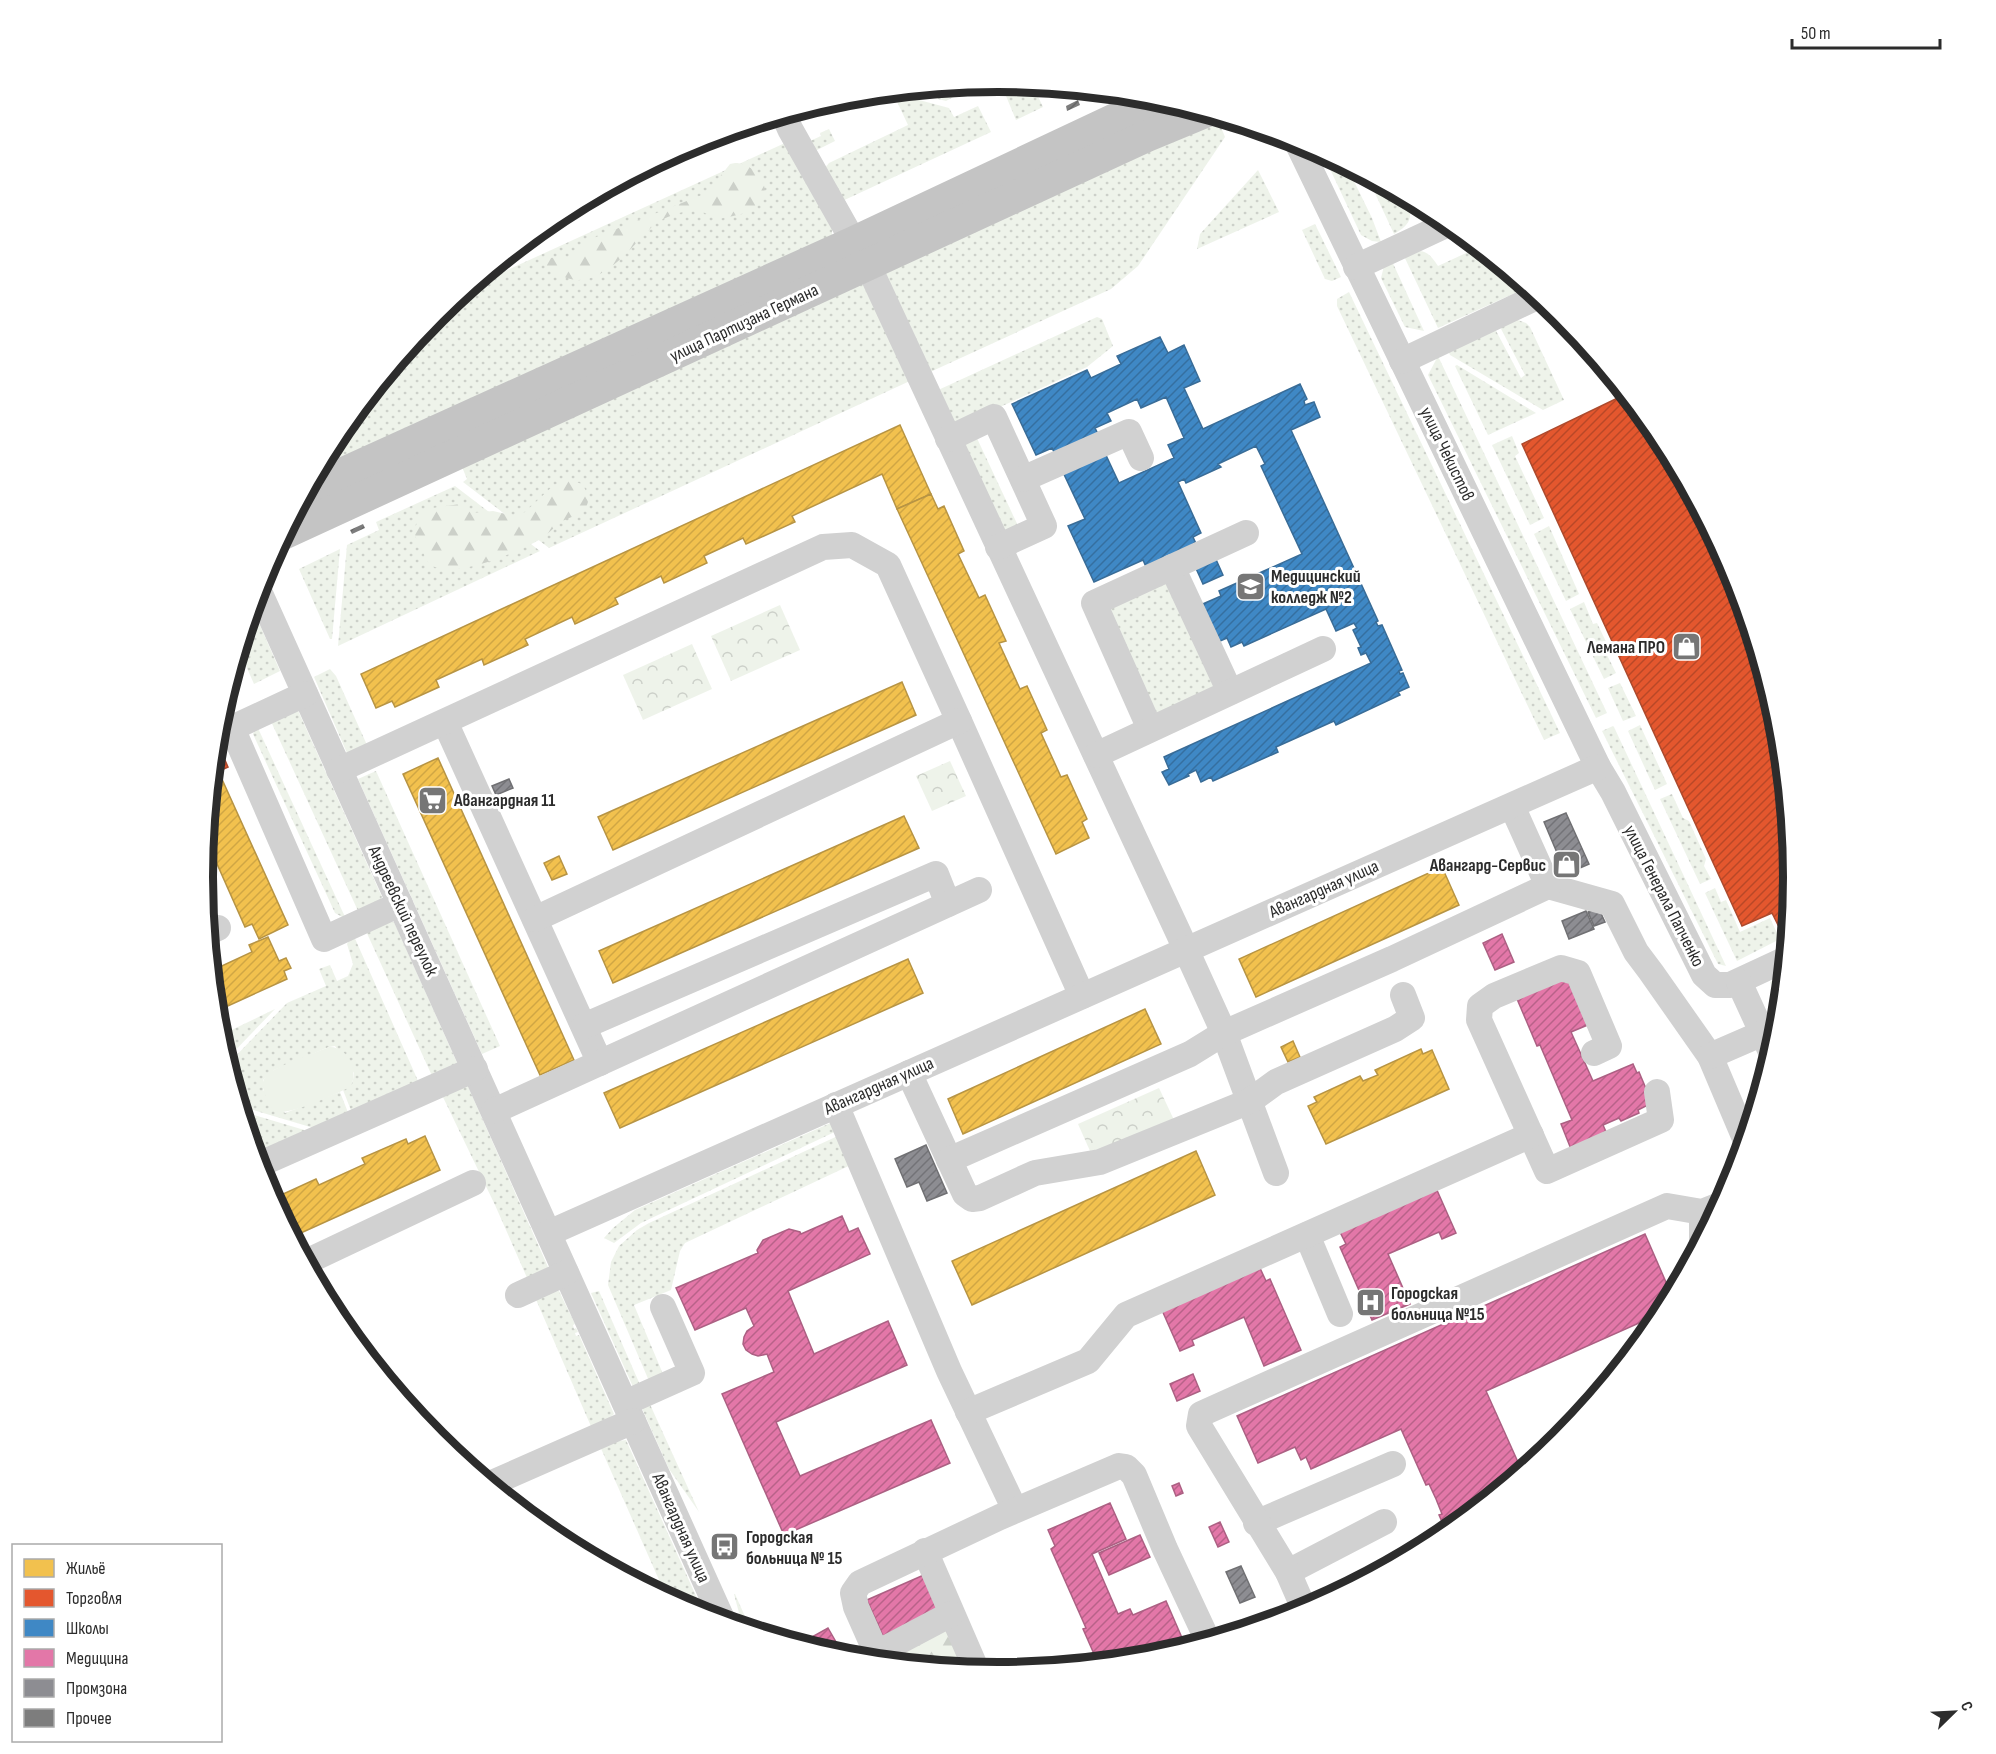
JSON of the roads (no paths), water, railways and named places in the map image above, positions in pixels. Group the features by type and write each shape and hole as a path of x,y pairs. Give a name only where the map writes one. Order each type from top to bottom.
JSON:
{"main road":[{"name":"улица Партизана Германа","path":"295,528 861,254 1145,106"},
{"name":"улица Партизана Германа","path":"317,485 861,254 1194,116"}],"street":[{"path":"786,121 861,254 1096,755 1224,1033 1276,1173"},
{"name":"улица Чекистов","path":"1302,152 1598,767"},
{"path":"1356,267 1438,227"},
{"path":"1402,361 1530,300"},
{"path":"948,439 994,417 1023,479 1044,526 998,547"},
{"path":"1023,479 1129,432 1141,458"},
{"path":"1150,729 1094,603 1246,533"},
{"path":"339,771 823,547 852,545 888,565 1082,996"},
{"path":"1172,567 1230,692"},
{"name":"Андреевский переулок","path":"263,600 549,1233"},
{"path":"1096,755 1323,649"},
{"path":"305,694 232,728 324,939 400,904"},
{"path":"535,919 959,721"},
{"path":"445,722 600,1063"},
{"name":"Авангардная улица","path":"718,1611 549,1233 1598,767"},
{"name":"улица Генерала Папченко","path":"1598,767 1704,975 1714,985 1730,985 1779,963"},
{"path":"1512,806 1548,886"},
{"path":"584,1026 936,874 948,904"},
{"path":"949,1160 1190,1054 1224,1033 1392,959 1548,886 1612,904 1635,952 1710,1056 1741,1130"},
{"path":"494,1111 979,890"},
{"path":"1594,1053 1609,1046 1578,973 1561,968 1494,996 1480,1006 1479,1020 1547,1172 1661,1120 1657,1092"},
{"path":"1739,982 1766,1041"},
{"path":"909,1073 965,1194 972,1199 980,1198 1035,1173 1100,1162 1250,1101 1276,1082 1404,1024 1412,1018 1403,995"},
{"path":"1710,1056 1765,1044"},
{"path":"266,1161 475,1069"},
{"path":"836,1105 968,1412 1015,1510"},
{"path":"968,1412 1088,1361 1126,1315 1531,1135"},
{"path":"312,1259 472,1183"},
{"path":"1301,1602 1288,1572 1256,1523 1199,1426 1201,1414 1667,1206 1710,1208"},
{"path":"1307,1235 1340,1314"},
{"path":"518,1295 566,1273"},
{"path":"497,1481 628,1412 692,1373 663,1307"},
{"path":"1256,1523 1393,1464"},
{"path":"871,1652 853,1593 860,1583 925,1551 1111,1468 1126,1467 1134,1475 1165,1550 1205,1635"},
{"path":"1288,1572 1384,1522"},
{"path":"1165,1550 1171,1598 1190,1638"},
{"path":"925,1551 973,1662"},
{"path":"881,1653 951,1614"}],"place":[{"name":"Медицинский колледж №2","path":"1250,586"},
{"name":"Лемана ПРО","path":"1686,647"},
{"name":"Авангардная 11","path":"433,800"},
{"name":"Авангард-Сервис","path":"1567,865"},
{"name":"Городская больница №15","path":"1370,1303"},
{"name":"Городская больница № 15","path":"725,1547"}]}
